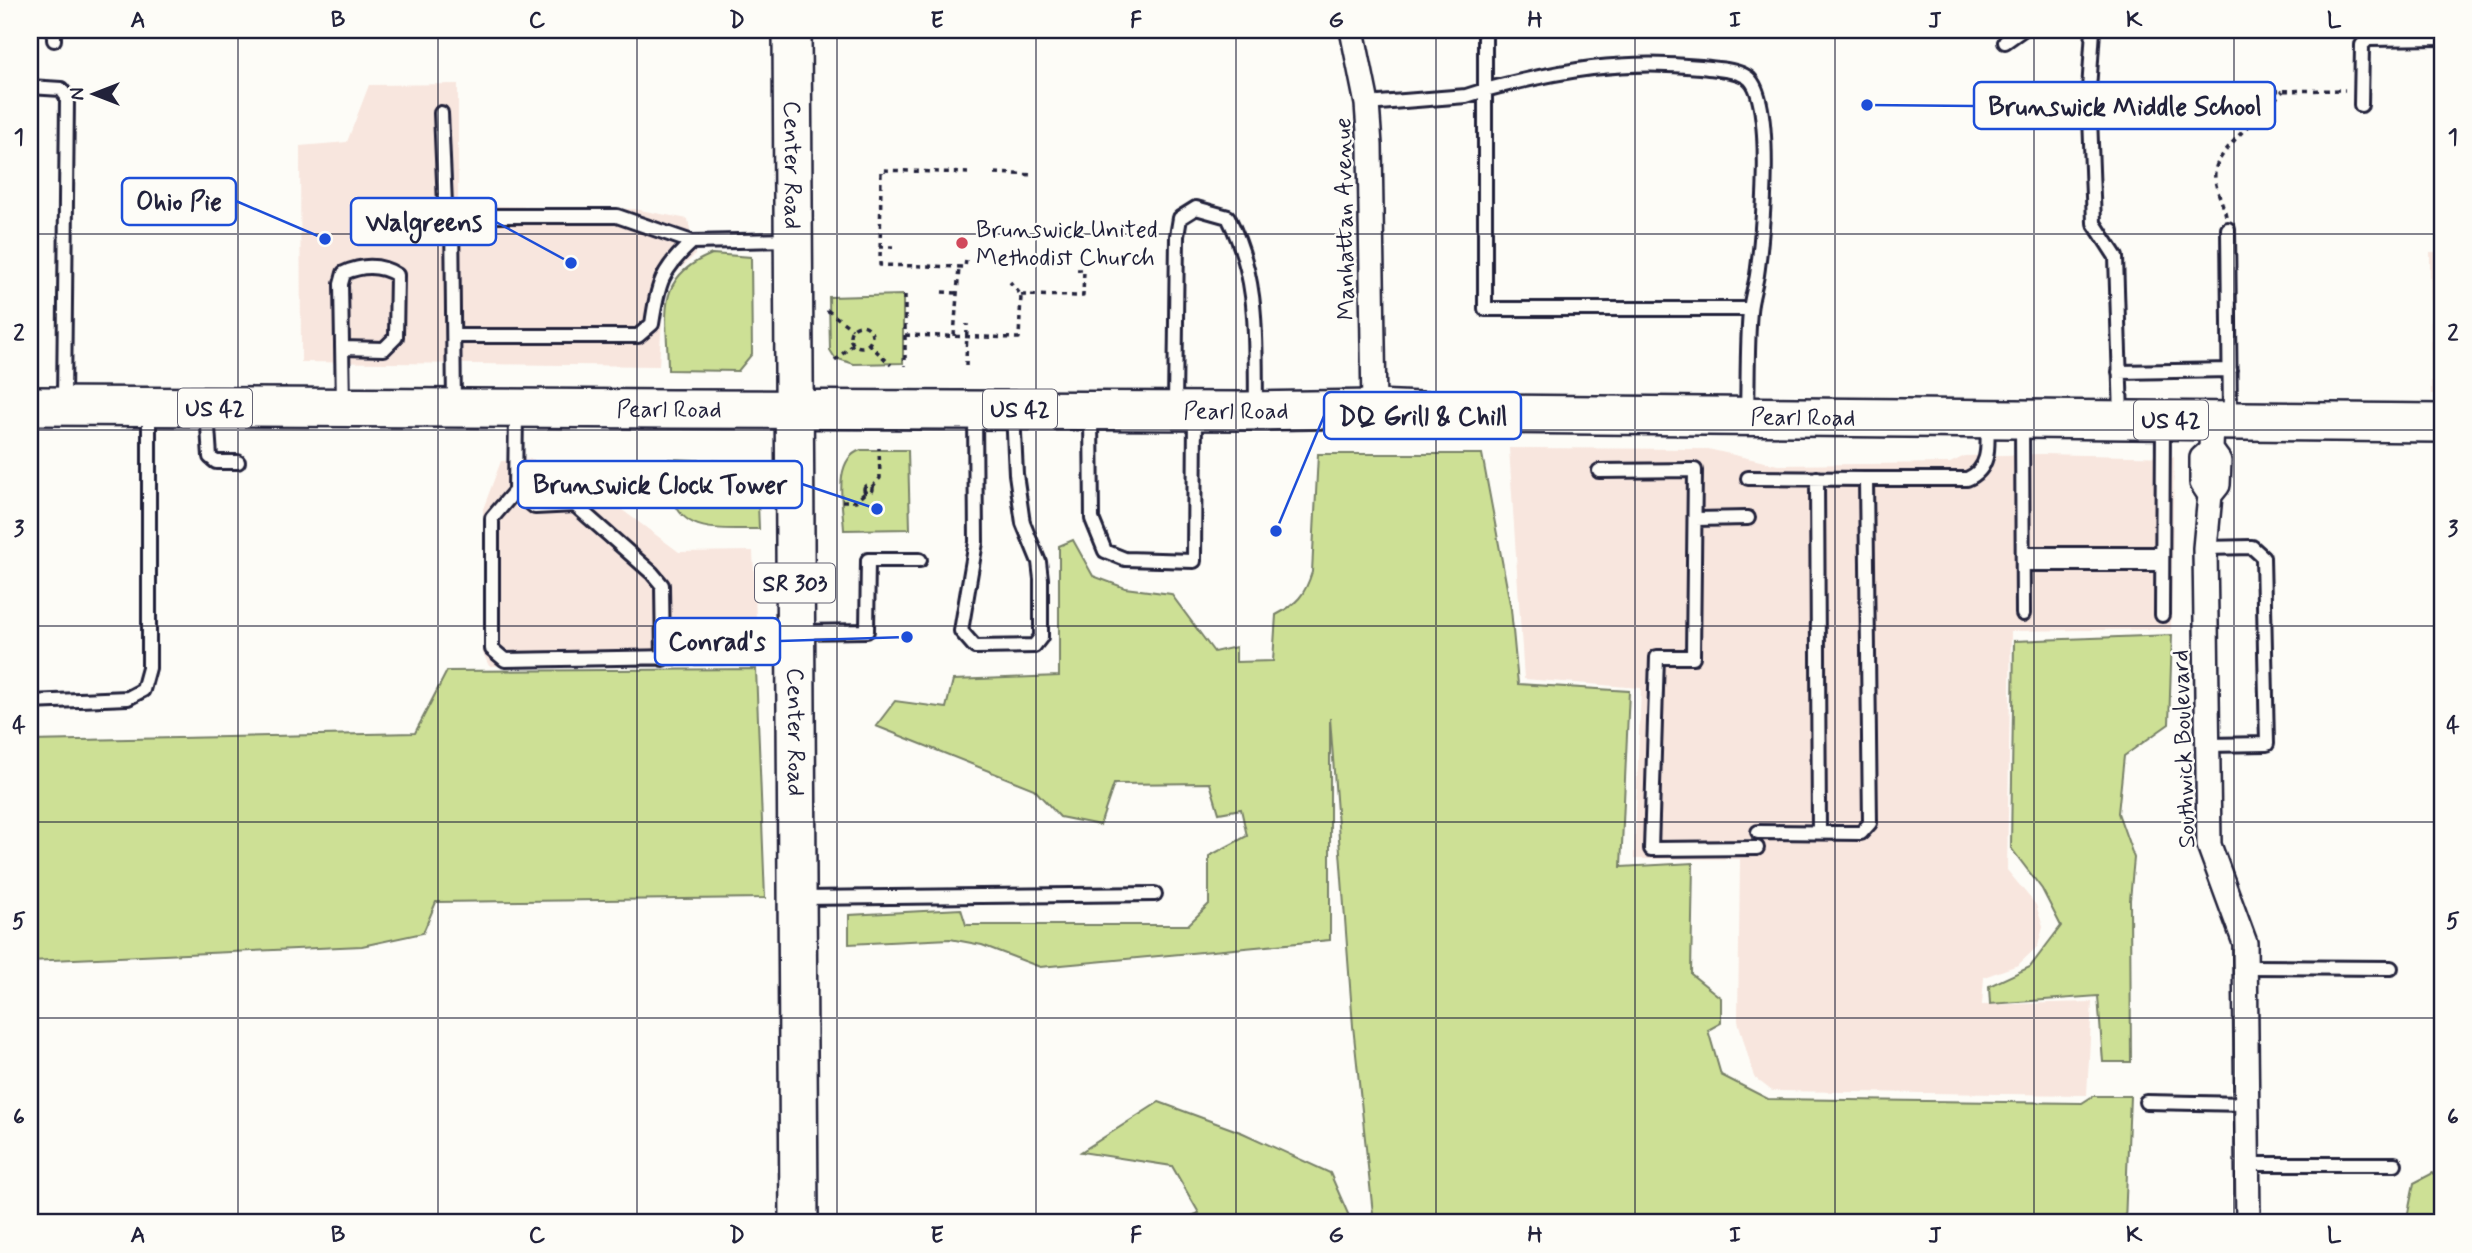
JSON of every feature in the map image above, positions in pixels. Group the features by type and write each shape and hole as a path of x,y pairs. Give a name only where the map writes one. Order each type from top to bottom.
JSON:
{"main road":[{"name":"Center Road","path":"792,30 799,1223"},
{"name":"Pearl Road","path":"47,406 516,411 1374,409 1491,414 2163,420 2217,430 2442,423"}],"street":[{"name":"Manhattan Avenue","path":"1352,30 1367,104 1370,145 1374,409"},
{"name":"Southwick Boulevard","path":"2217,430 2202,458 2202,483 2210,495 2205,548 2209,845 2245,943 2245,1164 2248,1223"}],"lane":[{"path":"1485,30 1485,309 1750,309"},
{"path":"2005,42 2022,30"},
{"path":"2093,30 2089,93 2094,223 2116,257 2121,420"},
{"path":"2361,105 2362,45 2368,39 2442,38"},
{"path":"1367,104 1466,96 1598,65 1693,66 1747,77 1757,88 1762,101 1764,164 1760,251 1750,309 1746,417"},
{"path":"30,87 61,89 67,97 47,406"},
{"path":"440,113 445,204 452,216 454,410"},
{"path":"1091,410 1091,519 1105,551 1125,559 1195,561 1177,236 1181,218 1196,208 1228,217 1244,248 1254,302 1256,410"},
{"path":"452,216 617,216 692,242 793,240"},
{"path":"2217,430 2230,370 2228,229"},
{"path":"454,336 638,336 652,324 658,285 670,262 692,242"},
{"path":"342,348 384,349 396,337 397,275 385,268 358,267 344,273 341,284 342,348 343,409"},
{"path":"2119,372 2230,370"},
{"path":"30,702 128,698 143,690 149,668 149,407"},
{"path":"207,408 210,457 216,462 238,462"},
{"path":"975,409 976,542 961,631 975,647 1034,646 1041,637 1039,562 1023,523 1016,474 1013,409"},
{"path":"516,411 515,491 492,518 492,649 505,660 663,659 867,631 868,561 920,559"},
{"path":"1748,478 1967,479 1982,469 2005,418"},
{"path":"2005,418 2023,559 2023,614"},
{"path":"2162,615 2163,420"},
{"path":"1599,471 1695,470 1693,657 1657,657 1651,849 1757,848"},
{"path":"1816,478 1819,832"},
{"path":"1758,832 1861,833 1870,822 1866,479"},
{"path":"515,491 535,507 575,505 652,573 662,585 663,659"},
{"path":"1695,519 1748,519"},
{"path":"2205,548 2252,547 2263,557 2267,744 2208,745"},
{"path":"2023,559 2162,559"},
{"path":"797,898 1155,894"},
{"path":"2246,967 2391,968"},
{"path":"2146,1102 2246,1104"},
{"path":"2245,1164 2395,1164"}],"path":[{"path":"2089,93 2361,90"},
{"path":"2228,229 2217,191 2216,167 2237,138 2283,91"},
{"path":"965,260 965,267 880,265 878,247 881,170 968,173"},
{"path":"995,173 1033,175"},
{"path":"878,247 892,247"},
{"path":"954,336 959,267"},
{"path":"1021,295 1083,296 1084,270 1074,270"},
{"path":"905,335 1019,338 1021,295 1010,282"},
{"path":"942,292 957,293"},
{"path":"905,295 905,366"},
{"path":"827,310 852,329"},
{"path":"967,324 967,366"},
{"path":"859,325 871,326 869,343 859,347 852,344 852,329 859,325"},
{"path":"869,343 891,365"},
{"path":"835,361 852,344"},
{"path":"842,501 856,501 866,492 871,493 872,487 880,478 879,448"}],"shaded area":[{"path":"458,84 458,205 634,209 688,219 695,255 664,284 659,366 301,362 300,146 347,142 369,85"},
{"path":"2430,252 2442,252 2442,394 2431,394"},
{"path":"1509,448 1708,449 1778,465 1950,463 1965,456 2042,454 2174,457 2171,629 2011,631 2007,870 2036,905 2043,927 2038,946 2018,965 1984,977 1982,1005 2092,1002 2087,1095 1772,1091 1754,1077 1738,1021 1740,859 1634,859 1641,688 1524,679"},
{"path":"534,459 536,472 583,481 679,552 753,551 758,663 489,666 483,653 483,509 501,461"}],"green space":[{"path":"712,254 751,257 752,354 738,371 668,370 666,316 672,287 680,275 693,264"},
{"path":"903,295 903,363 854,364 835,358 830,350 829,297"},
{"path":"861,450 908,450 910,529 844,530 841,497 843,473 852,455"},
{"path":"1318,454 1482,454 1511,609 1518,684 1629,691 1621,867 1693,863 1691,974 1721,998 1721,1023 1708,1030 1721,1075 1768,1099 2082,1103 2093,1096 2130,1096 2125,1223 1374,1223 1353,1026 1330,718 1330,940 1040,967 982,945 950,939 849,944 849,915 961,909 966,925 1188,925 1209,904 1209,856 1247,836 1241,809 1219,813 1210,783 1114,784 1100,825 1060,817 1034,789 876,726 895,701 946,708 953,680 1059,676 1059,546 1073,540 1093,576 1125,588 1171,594 1214,652 1236,647 1236,662 1273,661 1276,615 1299,598 1312,572"},
{"path":"669,459 747,462 757,477 759,529 711,528 689,521 675,503"},
{"path":"2172,635 2169,724 2124,756 2118,813 2134,858 2130,900 2131,1062 2103,1062 2098,996 1990,1004 1989,986 2030,967 2061,926 2042,889 2011,848 2014,641"},
{"path":"756,669 765,898 436,902 423,933 362,946 30,961 30,741 415,733 447,671"},
{"path":"1159,1102 1243,1133 1330,1173 1352,1223 1174,1223 1199,1213 1172,1166 1081,1152"},
{"path":"2433,1173 2442,1186 2442,1223 2406,1223 2414,1183"}],"place":[{"name":"Brunswick Middle School","path":"1867,105"},
{"name":"Ohio Pie","path":"325,239"},
{"name":"Brunswick United Methodist Church","path":"962,243"},
{"name":"Walgreens","path":"571,263"},
{"name":"Brunswick Clock Tower","path":"877,509"},
{"name":"DQ Grill & Chill","path":"1276,531"},
{"name":"Conrad's","path":"907,637"}]}
